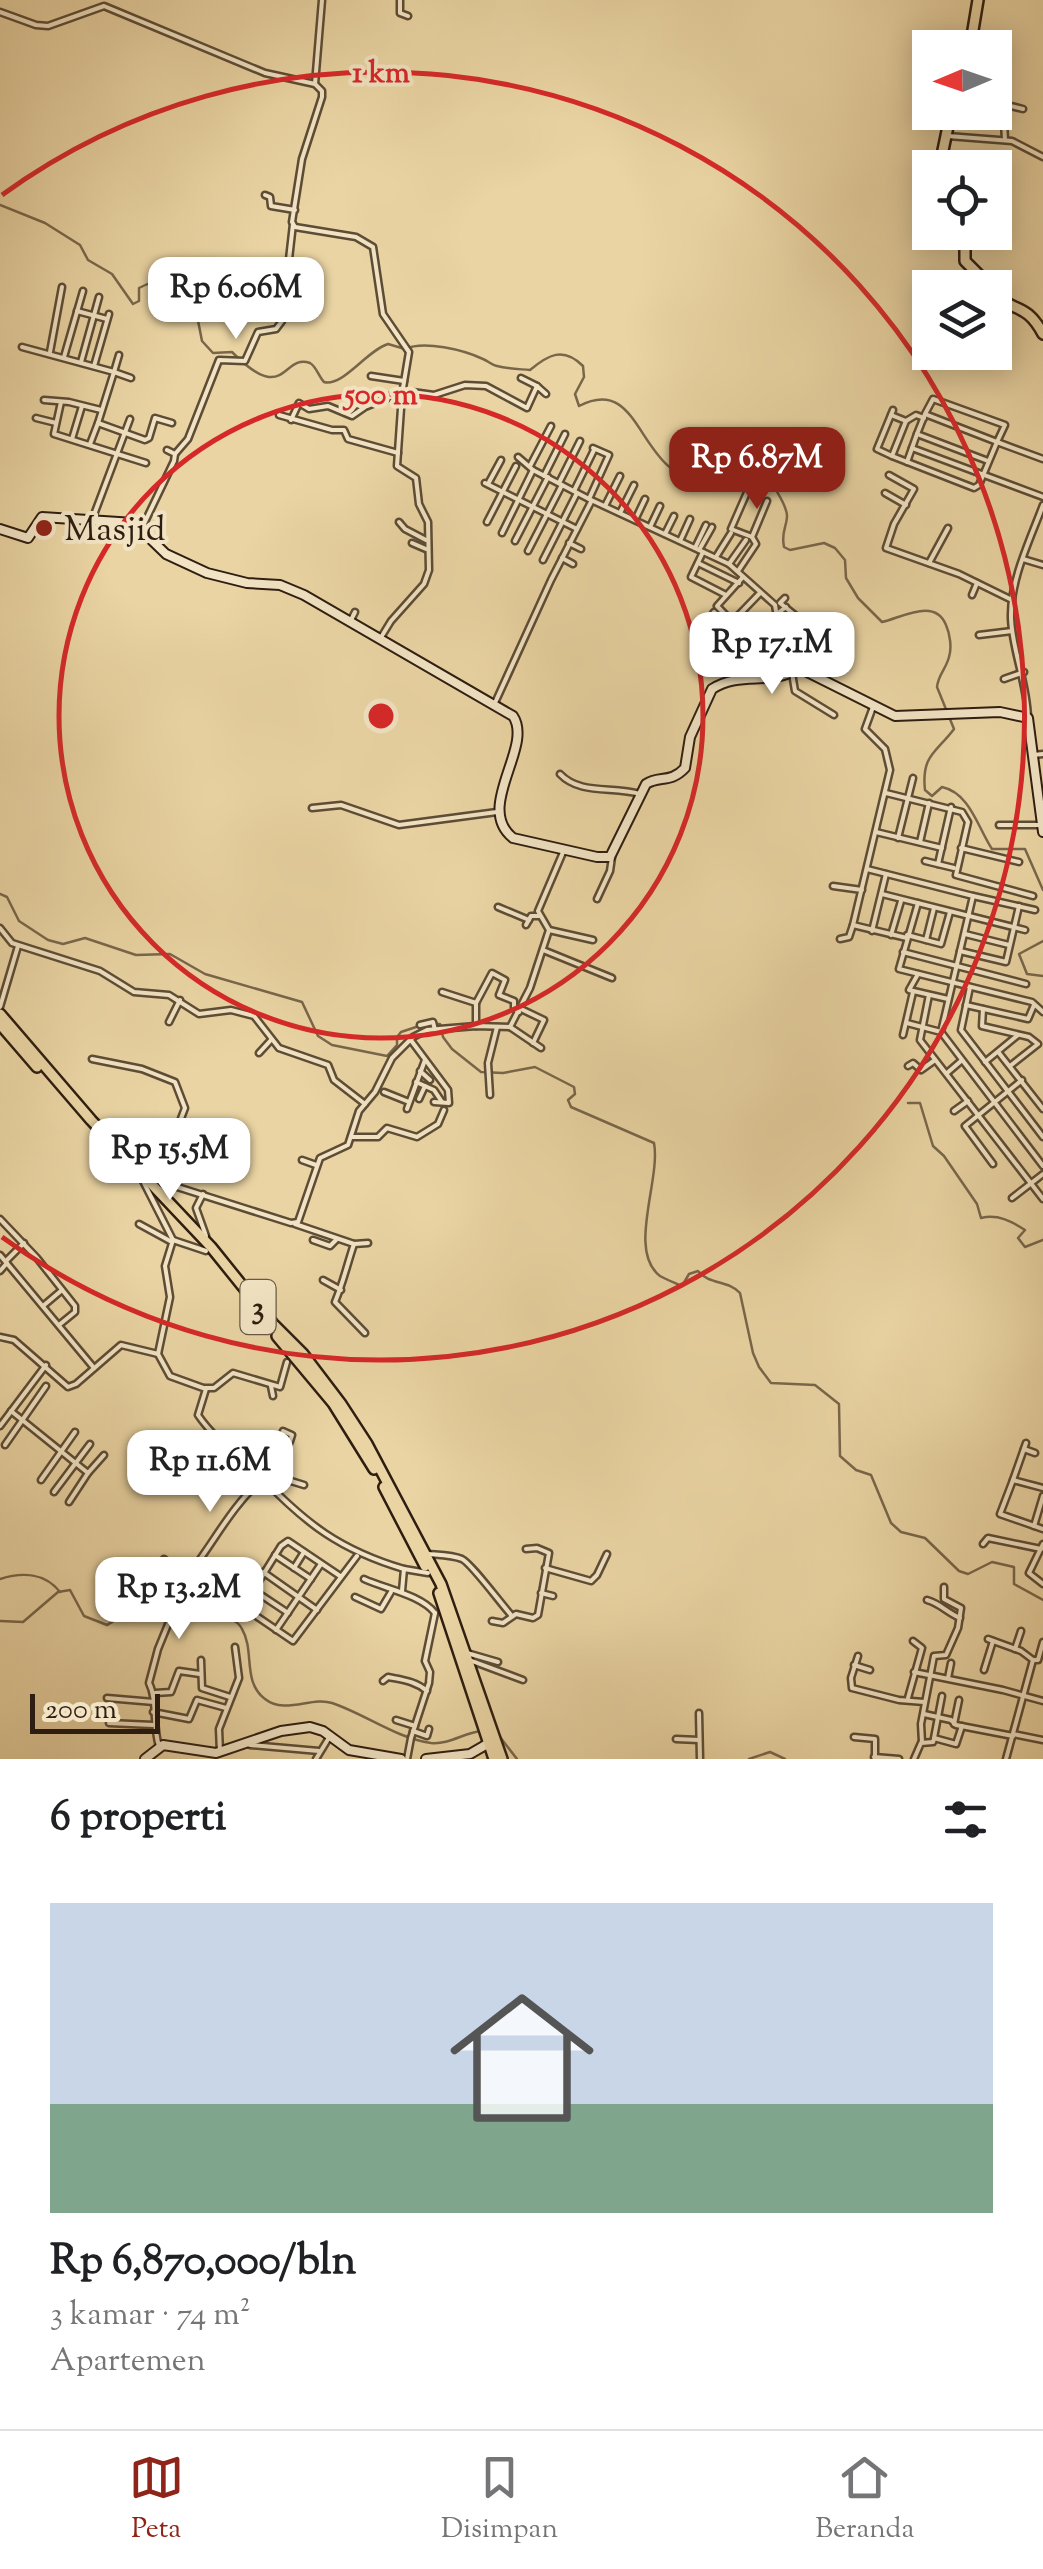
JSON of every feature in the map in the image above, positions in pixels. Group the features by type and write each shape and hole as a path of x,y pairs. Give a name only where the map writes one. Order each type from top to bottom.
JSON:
{"main road":[{"path":"973,30 978,0"},
{"path":"943,150 949,130"},
{"path":"1012,304 1030,313 1043,334"},
{"name":"3","path":"0,1010 42,1068 303,1354 364,1445 449,1602 492,1738 494,1759"},
{"name":"3","path":"0,1024 145,1180"},
{"name":"3","path":"364,1445 447,1615 482,1720 502,1759"}],"street":[{"path":"142,528 162,492 176,454 188,440 218,362 245,361 258,332 276,329 282,321 302,159 322,98 316,84 322,0"},
{"path":"400,0 400,12 408,16"},
{"path":"0,12 48,26 96,4 264,73 316,84"},
{"path":"1012,106 1023,109"},
{"path":"1004,130 1005,140"},
{"path":"948,136 1005,140 1043,157"},
{"path":"265,195 270,197 270,205 295,210"},
{"path":"293,224 372,244 384,314 408,349 398,467 418,481 419,504 428,522 430,570 424,584 391,620 380,640"},
{"path":"50,352 62,288"},
{"path":"64,357 83,291"},
{"path":"81,362 99,298"},
{"path":"78,311 108,317 94,366"},
{"path":"22,347 131,378"},
{"path":"90,444 118,355"},
{"path":"371,376 404,381"},
{"path":"521,378 546,394"},
{"path":"291,420 299,403 309,408 328,406 350,416 408,390 434,395 465,385 483,386 526,408 537,386"},
{"path":"870,446 892,456 907,462 974,488 980,485 1005,425 933,398 907,462"},
{"path":"44,400 101,410"},
{"path":"61,402 54,434 146,463"},
{"path":"72,439 82,404"},
{"path":"877,449 892,412 906,422"},
{"path":"892,456 906,422 914,415 1043,459"},
{"path":"279,416 344,430 348,439 398,453"},
{"path":"36,418 56,423"},
{"path":"98,423 146,439 155,418 172,423"},
{"path":"92,520 130,419"},
{"path":"502,532 551,426"},
{"path":"515,542 565,434"},
{"path":"917,434 988,461"},
{"path":"528,551 580,441"},
{"path":"912,448 1043,497"},
{"path":"494,705 609,455 594,449 543,560"},
{"path":"167,450 176,454"},
{"path":"518,457 576,492 738,570 776,605 775,613 793,635 790,643 808,672"},
{"path":"501,460 487,484 576,529"},
{"path":"488,522 516,466"},
{"path":"888,475 914,488 885,547 1012,600"},
{"path":"605,506 620,476"},
{"path":"738,570 756,544 752,537 731,529 752,481"},
{"path":"620,513 634,485"},
{"path":"885,493 906,505"},
{"path":"635,520 645,499"},
{"path":"752,537 767,501"},
{"path":"999,825 1042,829 1038,754 1028,718 1024,672 1012,632 1012,600 1043,505"},
{"path":"650,527 660,506"},
{"path":"665,534 674,516"},
{"path":"0,529 28,538 39,518 130,522 142,528 160,550 206,573 248,583 280,585 331,606 350,622 513,716 519,728 502,788 502,812 510,836 600,858 612,855"},
{"path":"680,541 690,519"},
{"path":"399,522 404,529 426,540"},
{"path":"706,525 692,578 726,596"},
{"path":"699,550 712,528"},
{"path":"929,563 948,528"},
{"path":"716,557 731,533"},
{"path":"729,564 746,540"},
{"path":"412,543 427,549"},
{"path":"569,543 580,549"},
{"path":"562,558 573,564"},
{"path":"1023,559 1043,565"},
{"path":"698,563 738,583"},
{"path":"744,576 718,609 744,637"},
{"path":"972,595 978,583"},
{"path":"732,622 761,592"},
{"path":"785,598 780,603 806,624"},
{"path":"744,637 714,612 704,623 728,652 786,607"},
{"path":"350,622 355,612"},
{"path":"979,635 1012,632"},
{"path":"597,899 640,794 650,781 668,780 686,768 690,737 714,687 738,680 783,678 799,668 872,707 902,718 994,712 1028,718"},
{"path":"1004,680 1024,672"},
{"path":"792,673 793,689 834,714"},
{"path":"840,939 850,936 890,770 886,752 864,729 872,707"},
{"path":"560,774 578,787 640,794"},
{"path":"898,838 913,778"},
{"path":"886,792 952,808 968,819 956,868 958,876 1034,896"},
{"path":"920,843 929,802"},
{"path":"312,808 341,805 399,825 502,812"},
{"path":"938,864 952,808"},
{"path":"876,832 942,848"},
{"path":"961,848 1019,862"},
{"path":"564,850 539,908 540,916 549,930 593,940"},
{"path":"925,861 956,868"},
{"path":"868,869 1035,910"},
{"path":"872,931 886,874"},
{"path":"833,886 862,890"},
{"path":"882,894 1024,930"},
{"path":"941,1032 973,896"},
{"path":"891,935 901,899"},
{"path":"918,903 898,969 1034,1005 1043,1012"},
{"path":"960,951 1005,963 1019,906"},
{"path":"498,907 528,923 532,916 540,916"},
{"path":"926,940 934,908"},
{"path":"853,925 942,943 950,912"},
{"path":"0,928 4,937 18,946 100,971 134,992 169,994 199,1014 231,1010 254,1016 279,1048 328,1065 334,1080 365,1104"},
{"path":"510,1027 520,1011 549,930"},
{"path":"965,934 1011,945"},
{"path":"0,1010 18,946"},
{"path":"543,950 612,978"},
{"path":"903,952 1026,984"},
{"path":"476,1026 476,1002 492,973 505,980 499,995 514,1001 514,1008 544,1020 534,1043"},
{"path":"918,974 908,989 948,999"},
{"path":"970,987 961,1030 1043,1137"},
{"path":"442,992 476,1002"},
{"path":"903,1035 912,992"},
{"path":"929,995 920,1040 1043,1198"},
{"path":"169,1022 180,1000"},
{"path":"966,1005 1029,1018 1034,1005"},
{"path":"983,1009 982,1026 1031,1038 1038,1045 1010,1066"},
{"path":"905,1023 941,1032 1043,1166"},
{"path":"420,1025 510,1027 541,1048"},
{"path":"490,1094 488,1063 497,1026"},
{"path":"295,1224 322,1155 345,1148 356,1118 376,1092 392,1058 410,1039 435,1027"},
{"path":"985,1062 1018,1036"},
{"path":"410,1039 448,1090 450,1102 434,1102"},
{"path":"259,1053 271,1040"},
{"path":"999,1053 1043,1109"},
{"path":"92,1060 142,1069 175,1082 184,1108 168,1150 166,1184"},
{"path":"406,1109 424,1060"},
{"path":"908,1066 914,1064 921,1070 936,1060"},
{"path":"946,1073 961,1061"},
{"path":"420,1071 430,1080"},
{"path":"993,1164 965,1127 1022,1080"},
{"path":"416,1082 434,1090 442,1102"},
{"path":"420,1099 424,1086"},
{"path":"384,1092 409,1102"},
{"path":"954,1111 968,1100"},
{"path":"352,1137 378,1137 387,1128 417,1137 438,1124 444,1110"},
{"path":"137,1168 149,1144"},
{"path":"302,1160 316,1165"},
{"path":"1012,1198 1043,1174"},
{"path":"145,1180 203,1194 336,1240 368,1243"},
{"path":"145,1180 172,1241 165,1266 170,1298 158,1354 170,1376 205,1388 214,1388 233,1374 282,1386 287,1362"},
{"path":"139,1224 172,1241 208,1249 197,1213 203,1194"},
{"path":"0,1218 76,1309 59,1325"},
{"path":"313,1240 330,1246 336,1240"},
{"path":"0,1271 24,1243"},
{"path":"354,1244 335,1302 365,1334"},
{"path":"0,1254 94,1368"},
{"path":"324,1280 341,1290"},
{"path":"43,1306 62,1290"},
{"path":"0,1337 12,1338 70,1387 121,1345 158,1354"},
{"path":"0,1426 46,1366"},
{"path":"5,1445 46,1386"},
{"path":"270,1386 273,1396"},
{"path":"205,1388 200,1418 318,1530 358,1554 428,1573"},
{"path":"11,1411 88,1473"},
{"path":"171,1594 188,1578 239,1504 291,1441 292,1436 283,1431"},
{"path":"41,1480 76,1432"},
{"path":"54,1492 90,1444"},
{"path":"1035,1453 1025,1446 1000,1514 1043,1529"},
{"path":"69,1502 104,1455"},
{"path":"270,1469 278,1477 304,1485"},
{"path":"1013,1480 1043,1488"},
{"path":"1034,1526 1043,1496"},
{"path":"982,1544 988,1538 1042,1547 1029,1573 1043,1584"},
{"path":"340,1576 288,1541 243,1602 244,1608 294,1640 358,1554"},
{"path":"492,1622 503,1623 512,1616 538,1616 548,1552 526,1549"},
{"path":"294,1568 304,1552"},
{"path":"425,1554 469,1563 512,1616"},
{"path":"544,1568 591,1580 598,1575 606,1554"},
{"path":"274,1556 311,1579"},
{"path":"164,1560 188,1578"},
{"path":"276,1630 321,1564"},
{"path":"402,1591 404,1569"},
{"path":"263,1572 316,1610"},
{"path":"159,1746 153,1725 155,1693 149,1684 172,1608 178,1602 158,1585 162,1576"},
{"path":"146,1759 159,1746 169,1744 188,1755 200,1756 300,1727 314,1728 349,1750 404,1759 427,1691 430,1675 426,1653 435,1613 432,1607 402,1591 392,1592 364,1579"},
{"path":"914,1759 922,1742 924,1702 935,1654 946,1656 960,1618 960,1606 944,1599 944,1588"},
{"path":"252,1589 288,1613"},
{"path":"354,1597 381,1610 392,1592"},
{"path":"541,1593 553,1596"},
{"path":"927,1600 942,1604 960,1618"},
{"path":"435,1613 447,1615"},
{"path":"1015,1649 1021,1631"},
{"path":"984,1670 991,1640 1033,1660 1038,1660 1043,1642"},
{"path":"908,1700 922,1648 912,1641"},
{"path":"220,1752 219,1729 239,1678 235,1647"},
{"path":"858,1656 852,1688 924,1702"},
{"path":"468,1657 498,1662"},
{"path":"468,1657 524,1680"},
{"path":"201,1660 202,1688 230,1696"},
{"path":"1006,1759 1033,1660"},
{"path":"948,1678 951,1662"},
{"path":"854,1665 870,1670"},
{"path":"155,1693 171,1692 179,1671 200,1674"},
{"path":"914,1672 1043,1702"},
{"path":"383,1681 388,1677 402,1679 427,1691"},
{"path":"922,1742 933,1742 942,1696"},
{"path":"106,1698 154,1702"},
{"path":"153,1712 188,1719 196,1700 226,1708"},
{"path":"954,1724 959,1700"},
{"path":"699,1713 700,1759"},
{"path":"924,1714 962,1726 1043,1740"},
{"path":"396,1720 412,1732 427,1736 429,1729"},
{"path":"108,1724 153,1725"},
{"path":"934,1739 957,1744 962,1726"},
{"path":"316,1759 330,1736"},
{"path":"854,1737 875,1739 874,1758 899,1759"},
{"path":"426,1759 470,1754 492,1738"},
{"path":"676,1739 699,1740"},
{"path":"253,1742 260,1748 301,1747 319,1751"},
{"path":"470,1754 480,1759"}],"waterway":[{"path":"0,205 45,223 80,245 88,260 112,274 133,304 139,301 139,288 153,282 174,280 187,285 192,290 202,341 213,353 232,352 263,376 273,377 301,362 310,363 324,382 331,382 388,344 405,349 444,347 497,366 530,370 549,357 562,355 583,366 584,377 575,394 579,406 600,399 616,403 629,414 666,464 683,476 706,481 728,446 743,442 786,510 784,547 790,550 824,543 835,548 845,560 846,578 858,598 882,622 926,611 941,617 949,633 950,649 937,687 954,729 928,761 925,790 932,796 942,787 960,796 992,849 1025,849 1043,890"},
{"path":"0,894 7,897 19,921 48,940 63,944 85,938 136,955 170,954 205,974 302,1002 318,1036 332,1045 387,1056 397,1045 401,1032 419,1026"},
{"path":"1043,941 1019,954 1027,974 1043,976"},
{"path":"432,1024 440,1024 452,1049 481,1072 503,1073 535,1067 574,1087 575,1094 568,1100 571,1107 654,1143 645,1233 651,1265 660,1276 682,1286 689,1274 698,1271 740,1293 759,1367 771,1383 815,1385 839,1404 840,1456 856,1470 871,1475 891,1523 901,1532 925,1538 959,1571 968,1574 992,1562 1014,1567 1014,1584 1043,1600"},
{"path":"908,1103 920,1103 933,1146 977,1204 981,1218 1004,1219 1025,1230 1018,1238 1025,1247 1043,1240"},
{"path":"0,1579 33,1576 60,1592"},
{"path":"0,1621 23,1622 58,1592 70,1590 84,1616 107,1625 119,1614 125,1587 144,1579 189,1611 239,1625 246,1638 254,1684 273,1703 332,1703 405,1736 431,1743 482,1731"},
{"path":"500,1737 517,1759"},
{"path":"749,1759 770,1752 785,1759"}],"place":[{"name":"Masjid","path":"44,528"}]}
